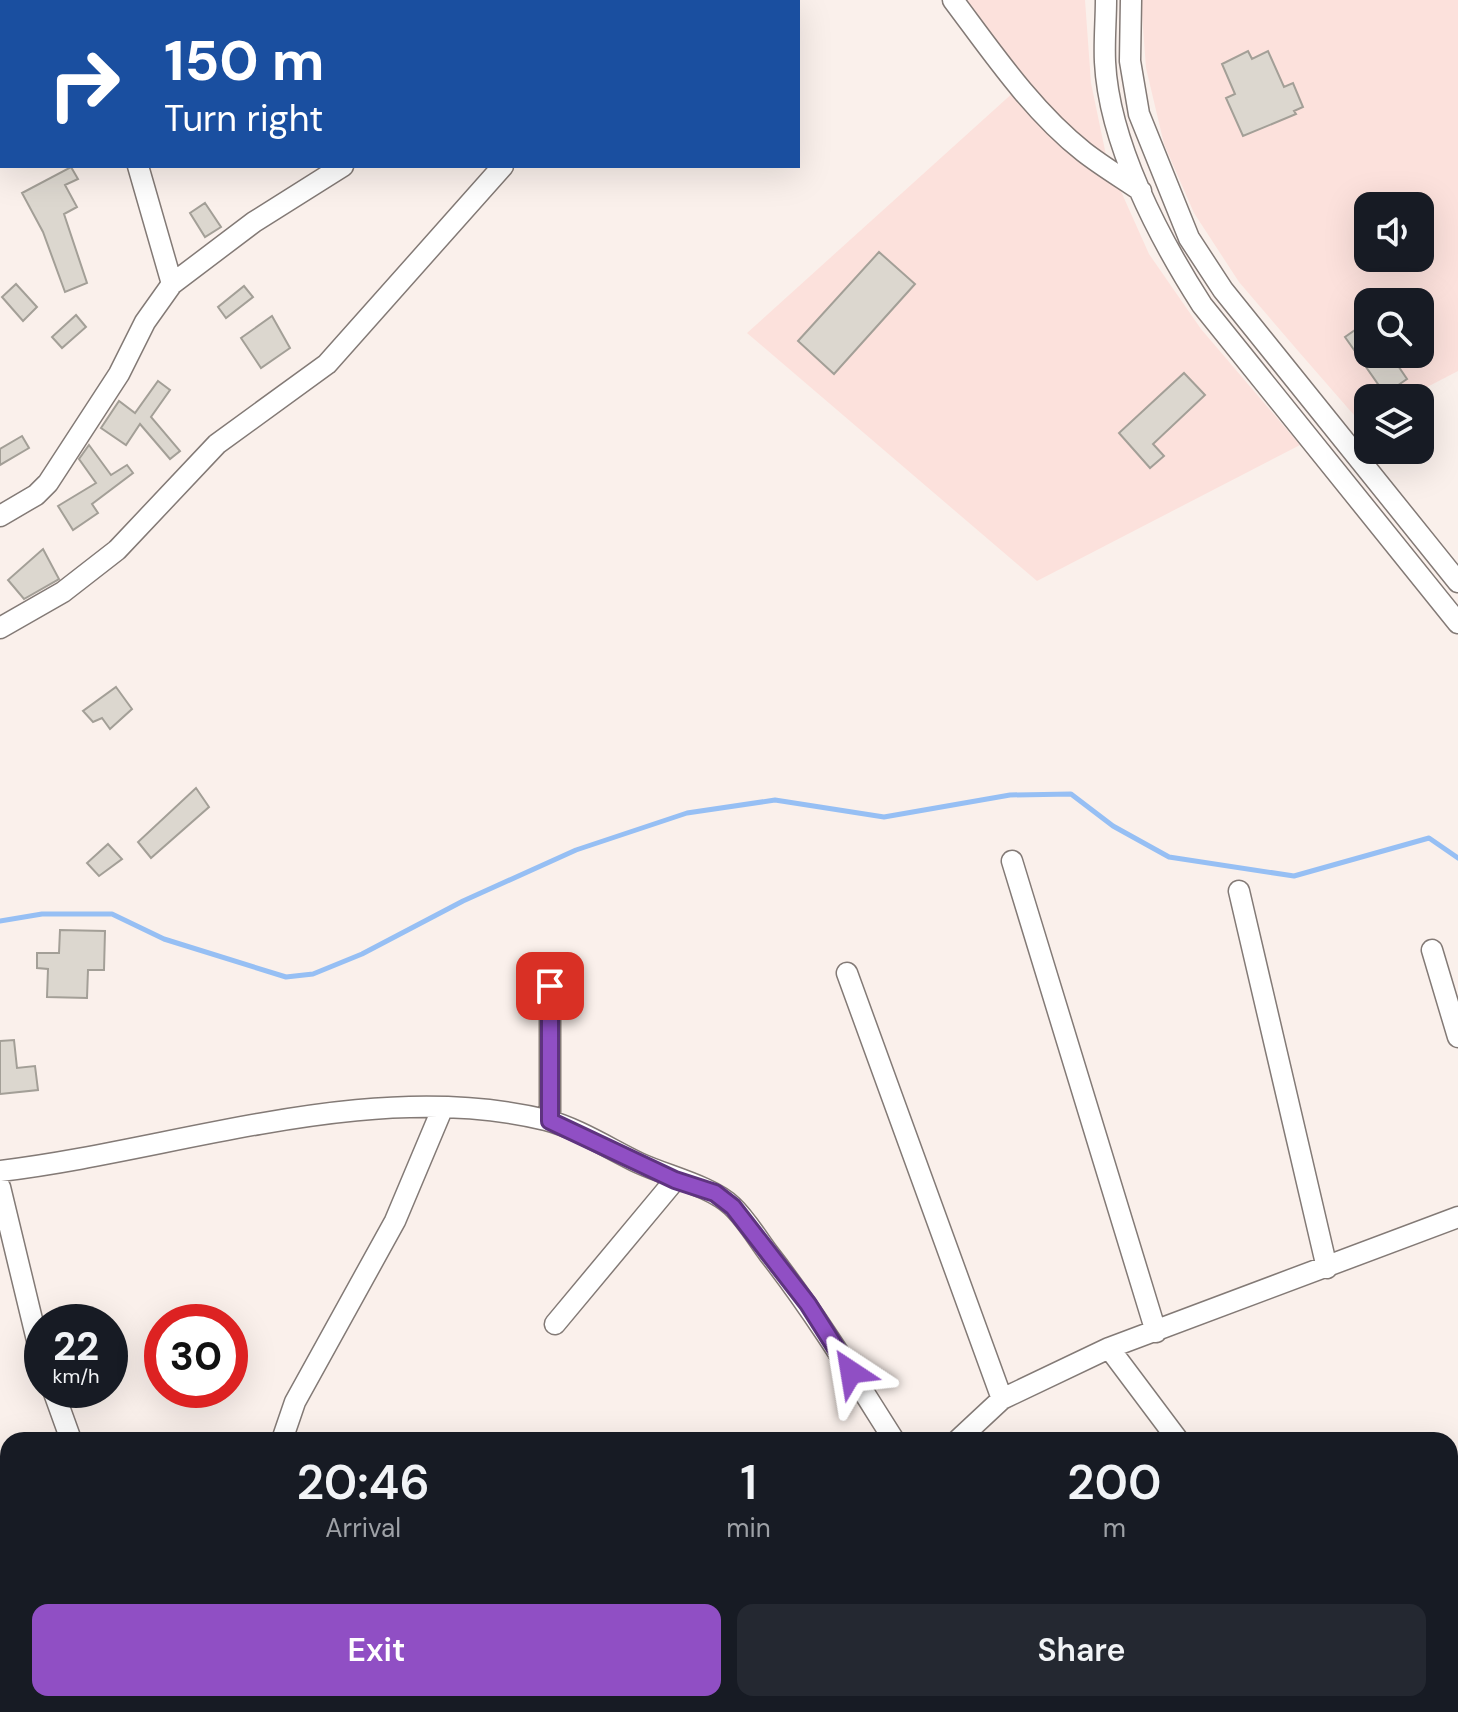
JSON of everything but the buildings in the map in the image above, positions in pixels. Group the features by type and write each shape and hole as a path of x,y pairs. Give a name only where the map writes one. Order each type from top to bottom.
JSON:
{"street":[{"path":"953,0 1054,124 1083,152 1178,215"},
{"path":"1106,0 1105,63 1115,121 1167,249 1202,305 1458,623"},
{"path":"1131,0 1130,61 1139,114 1178,215 1223,290 1458,582"},
{"path":"139,168 172,284"},
{"path":"0,516 36,495 48,483 119,374 145,322 172,284 254,222 340,168"},
{"path":"0,628 63,592 117,550 217,444 327,364 501,168"},
{"path":"1012,861 1156,1332"},
{"path":"1239,891 1327,1268"},
{"path":"1432,950 1458,1037"},
{"path":"847,973 1002,1399"},
{"path":"550,986 550,1121"},
{"path":"285,1432 295,1402 395,1221 443,1107"},
{"path":"0,1171 56,1164 312,1114 443,1107 495,1110 550,1121 675,1180 715,1193 733,1207 808,1304 889,1432"},
{"path":"555,1324 675,1180"},
{"path":"0,1187 28,1304"},
{"path":"967,1432 1002,1399 1109,1348 1458,1217"},
{"path":"1109,1348 1172,1432"},
{"path":"59,1408 68,1432"}],"shaded area":[{"path":"960,0 1085,0 1091,83 1107,160 1149,254 1201,329 1300,445 1037,581 747,333 1026,81"},
{"path":"1141,0 1458,0 1458,371 1433,384 1354,384 1354,415 1239,282 1194,213 1164,144 1146,68"}],"waterway":[{"path":"0,921 42,914 112,914 164,939 286,977 313,974 362,954 463,901 576,850 687,813 775,800 884,817 1010,795 1071,794 1113,826 1169,857 1294,876 1429,838 1458,858"}],"route":[{"path":"550,986 550,1121 675,1180 703,1187 733,1207 808,1304 851,1372"}]}
